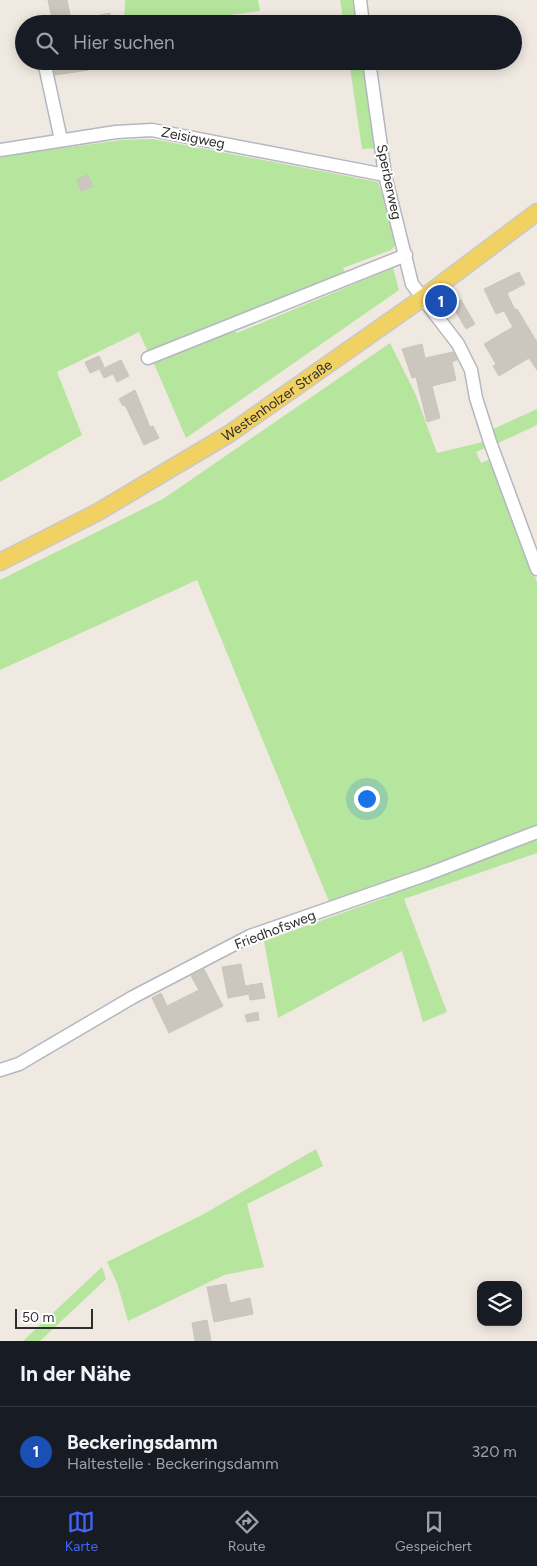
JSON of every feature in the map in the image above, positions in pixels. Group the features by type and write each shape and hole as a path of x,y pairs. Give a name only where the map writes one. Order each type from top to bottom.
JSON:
{"main road":[{"name":"Westenholzer Straße","path":"0,562 98,512 229,434 424,297 537,212"}],"street":[{"path":"360,0 362,15"},
{"path":"46,70 61,140"},
{"name":"Sperberweg","path":"370,70 385,175 412,284 424,297 458,344 471,370 476,398 490,442 537,569"},
{"name":"Zeisigweg","path":"0,150 61,140 137,130 152,130 385,175"},
{"path":"148,358 406,255"},
{"name":"Friedhofsweg","path":"0,1070 19,1064 133,997 250,936 428,874 537,832"}],"green space":[{"path":"125,0 258,0 260,11 230,15 124,15"},
{"path":"340,0 356,0 358,15 342,15"},
{"path":"350,70 366,70 377,148 362,149"},
{"path":"153,139 378,182 398,242 391,250 343,268 346,274 149,354 139,332 57,372 82,435 0,482 0,156 123,140"},
{"path":"393,268 399,290 186,438 152,359 231,327 237,333"},
{"path":"390,343 415,393 437,453 487,441 489,446 476,452 481,463 493,458 537,582 537,826 427,870 330,904 197,580 0,670 0,580 163,499"},
{"path":"537,409 537,425 496,444 491,430"},
{"path":"537,834 537,853 404,899 447,1012 423,1022 402,951 278,1018 264,941 387,897 386,892"},
{"path":"316,1149 323,1166 247,1204 264,1267 224,1275 128,1321 117,1283 107,1262 202,1215"},
{"path":"102,1267 106,1279 40,1341 23,1341"}],"building":[{"path":"48,0 67,0 70,15 51,15"},
{"path":"54,70 89,70 55,75"},
{"path":"88,175 93,187 81,191 77,179"},
{"path":"519,272 525,284 507,293 515,310 517,309 537,342 537,370 529,358 499,376 493,366 496,364 484,344 513,327 504,311 496,314 484,289"},
{"path":"461,300 475,324 466,329 452,305"},
{"path":"422,344 425,358 453,352 457,360 452,362 456,380 432,386 440,418 427,422 416,377 412,378 402,349"},
{"path":"99,356 104,367 90,373 85,362"},
{"path":"121,360 129,376 117,382 113,374 104,378 100,370"},
{"path":"135,390 150,427 153,426 159,438 144,445 125,405 123,406 119,399"},
{"path":"241,964 245,986 262,983 265,998 250,1000 249,994 228,998 222,967"},
{"path":"204,969 223,1006 169,1033 152,998 161,993 167,1006 199,990 191,976"},
{"path":"258,1012 259,1020 247,1022 245,1015"},
{"path":"226,1284 230,1303 250,1298 253,1314 214,1322 207,1287"},
{"path":"207,1320 211,1341 195,1341 192,1323"}],"place":[{"name":"Beckeringsdamm","path":"441,301"}]}
